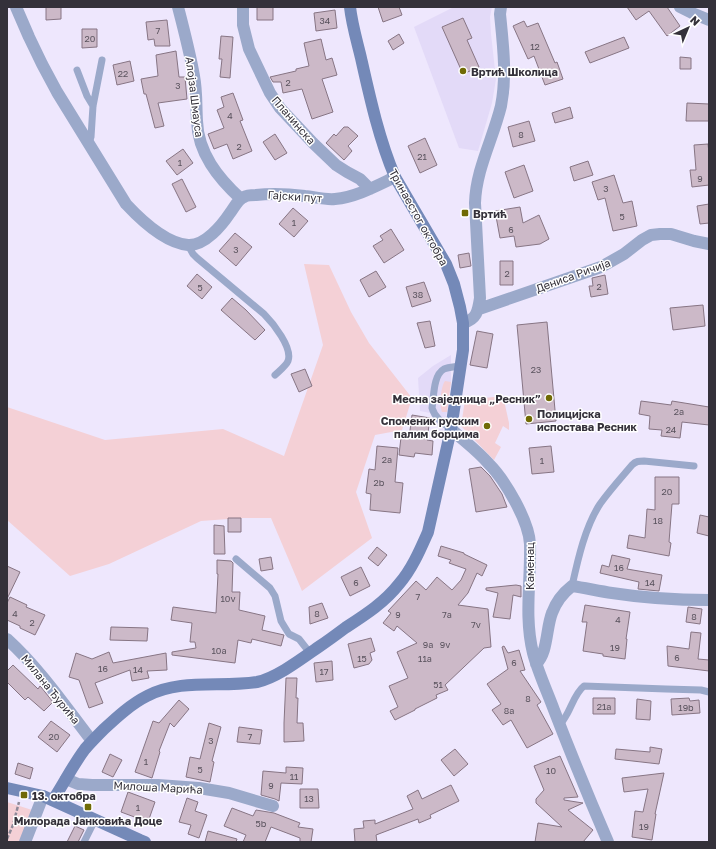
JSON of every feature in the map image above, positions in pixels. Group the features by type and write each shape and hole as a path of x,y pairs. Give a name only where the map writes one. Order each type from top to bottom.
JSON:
{"street":[{"name":"Алојза Шмауса","path":"178,7 194,75 197,99 197,123 201,144 211,166 226,186 241,199"},
{"name":"Планинска","path":"243,7 243,25 249,49 270,93 280,108 313,143 336,164 360,179 370,188"},
{"name":"Тринаестог октобра","path":"350,7 376,124 389,163 395,177 446,264 454,284 460,307 463,322 464,350 460,366 451,429"},
{"path":"463,322 470,321 475,316 480,298 475,192 479,171 497,119 503,91 504,66 500,14 501,7"},
{"path":"680,7 709,20"},
{"path":"18,9 29,37 57,92 126,204 151,228 173,241 188,245 196,244 218,229 241,199"},
{"name":"Гајски пут","path":"241,199 244,197 261,194 289,194 334,199 348,196 395,177"},
{"name":"Дениса Ричија","path":"478,309 601,267 624,254 651,235 671,234 709,244"},
{"path":"25,842 48,798 66,779 79,757 92,741 125,710 147,696 160,690 204,684 257,682 276,675 376,608 408,572 423,544 428,532 451,429"},
{"name":"Каменац","path":"451,429 496,471 512,496 526,525 530,542 529,634 536,664 608,842"},
{"path":"536,664 542,658 552,613 558,600 572,586 615,594 654,598 709,600"},
{"name":"Милана Ђурића","path":"7,639 20,650 49,684 92,741"},
{"name":"Милоша Марића","path":"66,779 75,783 85,784 158,785 199,788 229,793 273,806"},
{"path":"7,788 48,798 145,842"}],"lane":[{"path":"89,143 92,137 93,106 102,60"},
{"path":"77,70 87,96 93,106"},
{"path":"188,245 197,258 264,314 280,333 287,347 289,357 287,363 275,375"},
{"path":"451,429 439,420 433,412 432,408 436,378 443,370 460,366"},
{"path":"572,586 580,550 600,504 635,462 644,461 694,466"},
{"path":"236,559 270,588 275,596 281,621 284,626 290,634 299,639 310,653"},
{"path":"560,726 584,686 701,690 709,692"},
{"path":"84,842 95,820"}],"path":[{"path":"7,839 13,825 22,791"}],"shaded area":[{"name":"Вртић Школица","path":"454,7 492,7 490,17 496,79 492,103 478,151 459,148 414,27"},
{"path":"304,264 329,265 351,312 369,343 412,398 402,430 375,435 356,492 372,538 302,591 271,518 242,518 201,521 109,564 70,576 7,520 7,407 105,440 223,429 284,456 323,345"},
{"path":"451,355 451,382 442,434 430,413 420,411 418,378 433,366"},
{"path":"445,381 451,382 447,412 442,412 441,396 442,387"},
{"path":"503,396 509,423 509,430 503,426 495,443 501,447 494,460 461,426 465,400"},
{"path":"7,802 32,810 23,842 7,842"}],"building":[{"path":"46,7 61,7 61,19 46,20"},
{"path":"257,7 273,7 273,20 257,20"},
{"path":"378,7 399,7 402,15 383,22"},
{"path":"627,7 667,7 680,26 667,36 649,11 636,20"},
{"path":"335,10 337,28 316,31 314,13"},
{"path":"463,18 472,38 467,40 479,67 463,74 442,27"},
{"path":"167,20 170,46 155,46 154,39 148,40 146,22"},
{"path":"524,21 527,27 538,23 555,63 557,62 563,79 545,85 534,56 528,59 513,26"},
{"path":"82,29 97,29 97,47 82,48"},
{"path":"399,34 404,43 393,50 388,41"},
{"path":"221,36 233,37 230,78 220,77 222,59 219,59"},
{"path":"624,37 629,48 590,63 585,52"},
{"path":"321,39 326,60 332,58 337,75 322,79 333,112 312,119 302,89 283,93 281,82 273,82 270,77 296,71 296,69 309,66 304,43"},
{"path":"176,51 179,77 185,77 187,99 158,103 164,126 155,128 146,94 144,94 141,79 158,76 156,55"},
{"path":"680,57 691,58 691,69 680,69"},
{"path":"130,61 134,81 117,85 113,65"},
{"path":"233,93 243,120 240,121 252,151 233,159 227,144 214,149 208,134 224,128 217,110 224,107 221,97"},
{"path":"687,103 709,104 709,121 686,121"},
{"path":"570,107 573,118 555,123 552,113"},
{"path":"529,121 535,141 513,147 508,127"},
{"path":"344,127 348,127 358,136 348,146 352,151 344,160 326,143 334,134 336,136"},
{"path":"275,134 287,153 275,160 263,142"},
{"path":"425,138 437,165 420,173 408,146"},
{"path":"708,144 709,185 692,187 690,170 696,170 694,145"},
{"path":"183,149 193,163 177,175 166,161"},
{"path":"588,161 593,175 574,181 570,167"},
{"path":"524,165 533,191 514,198 505,172"},
{"path":"614,175 623,203 632,201 637,226 613,231 605,198 598,200 592,182"},
{"path":"182,179 196,207 186,212 172,184"},
{"path":"709,204 709,223 700,224 697,206"},
{"path":"520,207 523,223 539,215 549,239 540,244 516,247 514,236 500,238 495,211"},
{"path":"293,208 308,221 294,237 279,224"},
{"path":"391,229 404,250 384,263 373,246 383,240 380,236"},
{"path":"235,233 252,247 236,266 219,251"},
{"path":"469,253 471,266 460,268 458,255"},
{"path":"500,261 513,261 513,285 500,285"},
{"path":"376,271 386,287 369,297 360,280"},
{"path":"197,274 212,287 202,299 187,286"},
{"path":"605,275 608,294 591,297 589,286 593,286 592,278"},
{"path":"424,282 431,301 412,307 406,287"},
{"path":"232,298 265,330 255,340 221,310"},
{"path":"703,305 705,326 673,330 670,308"},
{"path":"430,321 435,346 425,348 417,323"},
{"path":"547,322 556,421 526,424 517,325"},
{"path":"477,331 493,334 487,368 470,365"},
{"path":"305,369 312,386 299,392 291,374"},
{"path":"641,401 671,405 672,401 709,407 709,425 682,422 680,438 661,436 662,430 649,429 650,416 639,414"},
{"path":"412,415 430,418 427,440 433,441 432,455 415,453 414,457 399,455 401,437 409,438"},
{"path":"377,446 398,448 395,482 403,483 400,513 370,510 371,494 366,493 369,469 375,470"},
{"path":"551,446 554,472 532,474 529,448"},
{"path":"481,467 490,476 502,494 507,507 476,512 469,469"},
{"path":"655,477 679,477 679,504 672,504 669,542 671,543 669,556 627,548 629,535 645,538 647,509 655,510"},
{"path":"700,515 709,517 709,536 697,533"},
{"path":"228,518 241,518 241,532 228,532"},
{"path":"214,525 224,526 225,554 214,554"},
{"path":"441,546 464,553 487,565 482,576 477,573 468,593 458,605 488,609 491,647 484,648 445,685 448,690 436,695 437,698 395,720 390,711 398,707 389,686 408,678 397,652 417,643 397,626 394,631 383,623 391,613 388,611 416,581 426,590 437,577 452,590 461,580 466,569 449,563 451,560 438,556"},
{"path":"377,547 387,555 378,566 368,558"},
{"path":"612,555 630,559 627,569 662,575 659,591 638,589 639,582 600,573 602,565 609,567"},
{"path":"271,557 273,569 261,571 259,559"},
{"path":"217,560 231,561 233,563 232,592 240,592 239,610 265,616 262,630 284,635 281,646 252,639 251,643 238,640 235,663 172,655 172,652 196,648 195,642 190,642 192,623 171,620 173,607 216,613 218,574"},
{"path":"7,566 20,572 7,599"},
{"path":"361,567 370,586 350,596 341,577"},
{"path":"516,585 521,586 521,597 513,595 510,619 493,617 498,593 486,590 486,588"},
{"path":"10,597 27,605 26,607 45,615 35,635 7,620 7,603"},
{"path":"322,603 328,618 310,624 309,607"},
{"path":"585,605 630,612 625,659 583,651 587,622 582,622"},
{"path":"688,607 702,609 700,624 686,622"},
{"path":"111,627 148,628 147,641 110,640"},
{"path":"691,632 701,633 698,659 709,660 709,671 668,666 667,646 689,649"},
{"path":"371,638 375,651 370,653 372,660 369,664 354,668 348,644"},
{"path":"504,646 508,653 519,650 525,670 520,671 541,702 537,705 553,734 527,748 511,720 503,725 492,710 501,704 487,684 508,669 502,647"},
{"path":"109,652 113,663 166,653 167,670 147,671 149,678 132,681 130,670 95,683 103,703 89,708 79,680 69,677 76,653 92,659"},
{"path":"332,661 333,680 316,682 314,663"},
{"path":"13,665 38,689 40,686 53,702 44,711 28,697 25,700 7,682 7,671"},
{"path":"286,678 297,678 297,723 303,723 304,741 284,742"},
{"path":"593,698 615,698 615,714 593,714"},
{"path":"689,698 690,701 699,700 700,713 672,715 671,699"},
{"path":"637,699 651,701 650,720 636,719"},
{"path":"179,700 189,709 174,727 170,723 159,751 160,752 152,778 135,772 153,721 159,723"},
{"path":"51,721 70,735 57,752 38,737"},
{"path":"209,723 221,727 212,761 214,762 210,782 186,777 190,757 200,759"},
{"path":"239,727 262,730 260,744 237,742"},
{"path":"650,747 662,749 659,764 615,759 616,749 650,752"},
{"path":"455,749 468,764 454,776 441,760"},
{"path":"110,754 122,760 113,777 102,772"},
{"path":"560,756 578,797 564,798 564,800 583,803 568,810 593,830 583,842 535,842 538,823 562,827 536,803 536,799 544,790 534,766"},
{"path":"18,763 33,768 30,779 15,774"},
{"path":"286,767 303,768 302,784 281,783 279,801 261,795 263,771 286,773"},
{"path":"664,773 655,814 652,840 632,837 635,811 643,812 648,789 624,792 622,778"},
{"path":"451,785 459,801 430,815 431,818 419,823 418,819 376,835 377,842 355,842 354,829 364,828 363,821 375,820 375,824 413,809 407,796 418,790 422,799"},
{"path":"300,789 318,789 319,808 300,808"},
{"path":"128,792 155,802 148,822 121,812"},
{"path":"187,798 198,802 195,811 207,815 199,838 188,834 191,825 179,822"},
{"path":"232,808 253,816 256,810 274,813 300,823 298,827 313,829 311,842 300,842 300,838 271,827 265,842 243,842 246,835 224,826"},
{"path":"75,826 84,830 78,842 67,842"},
{"path":"208,831 237,839 236,842 205,842"}],"place":[{"name":"Вртић Школица","path":"463,71"},
{"name":"Вртић","path":"465,213"},
{"name":"Месна заједница „Ресник”","path":"549,398"},
{"name":"Полицијска испостава Ресник","path":"529,419"},
{"name":"Споменик руским палим борцима","path":"487,426"},
{"name":"13. октобра","path":"24,795"},
{"name":"Милорада Јанковића Доце","path":"88,807"}]}
